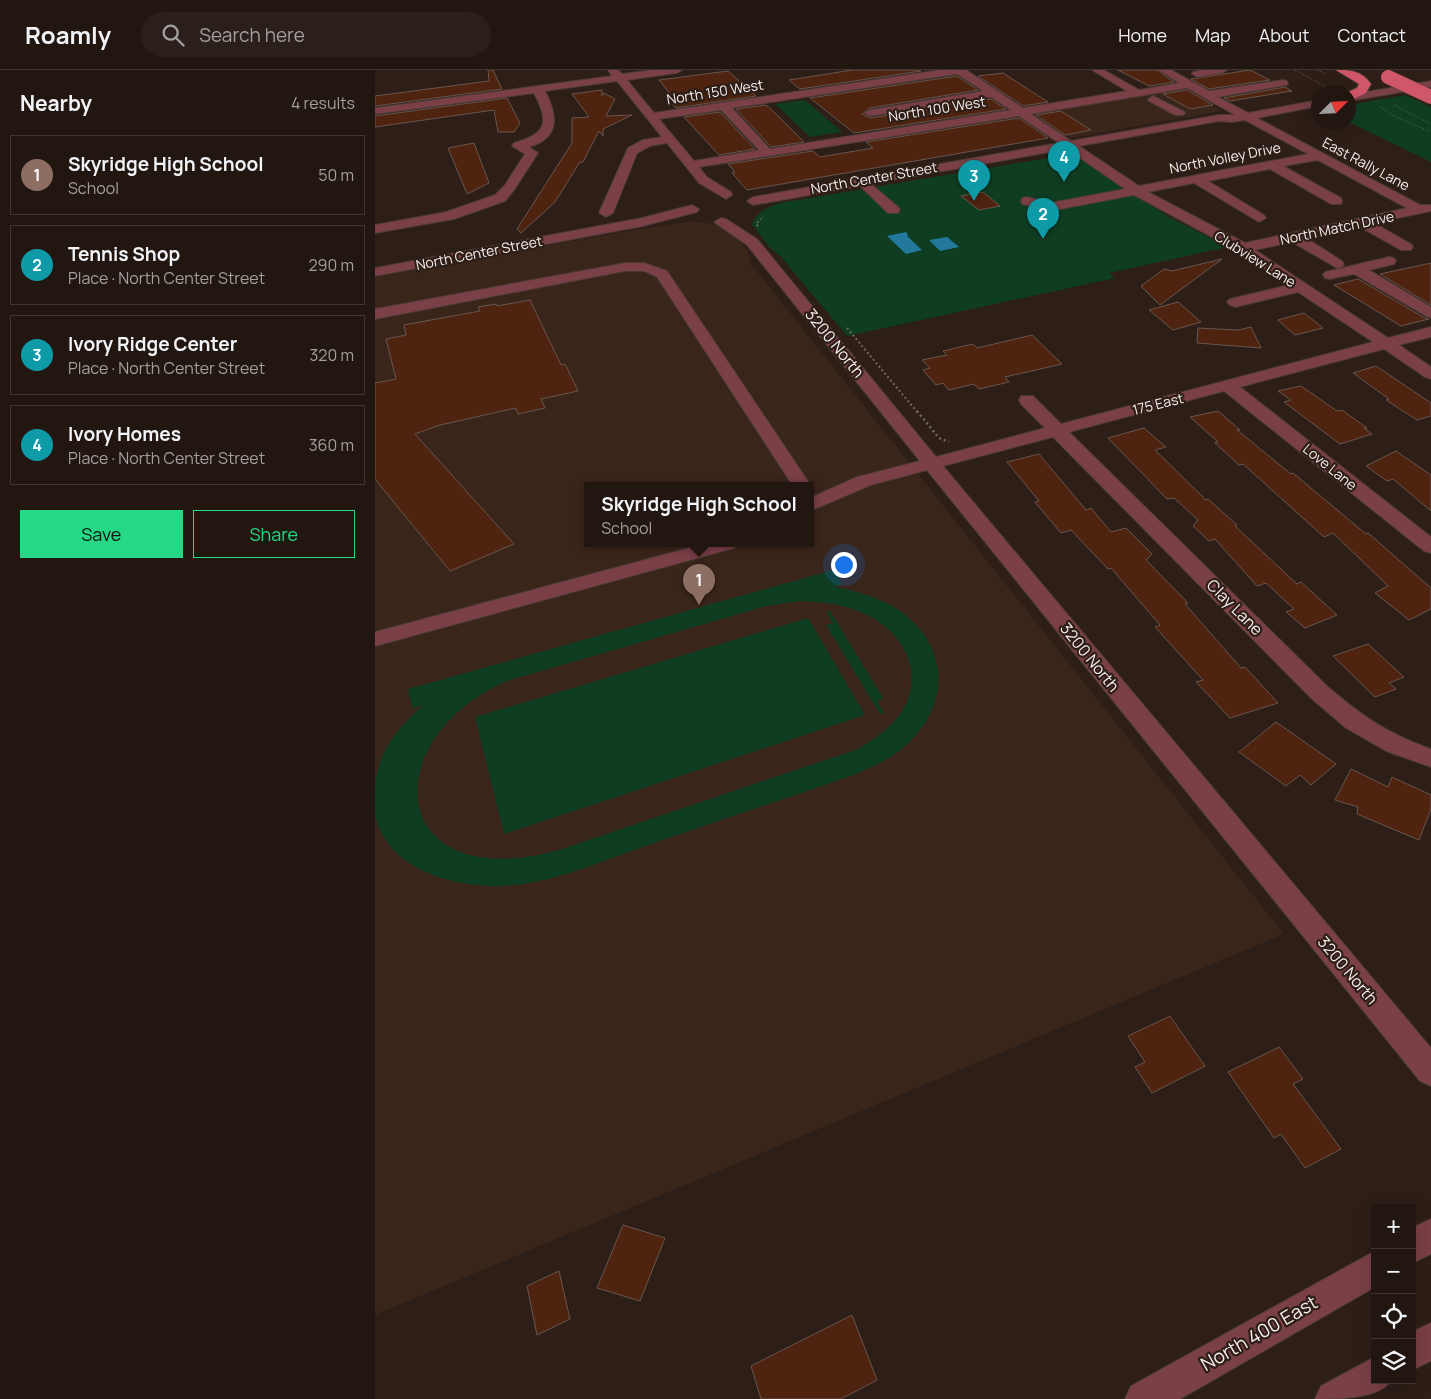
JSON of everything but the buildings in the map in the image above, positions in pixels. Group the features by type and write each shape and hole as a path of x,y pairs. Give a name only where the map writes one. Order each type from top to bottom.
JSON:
{"main road":[{"path":"1342,70 1361,79 1365,84 1362,90 1356,94"},
{"path":"1360,70 1383,77 1428,100"}],"street":[{"path":"375,111 538,89 616,74 677,70"},
{"name":"Clubview Lane","path":"960,70 1137,191 1243,248 1431,374"},
{"name":"North 150 West","path":"652,116 960,70"},
{"path":"1097,70 1137,92"},
{"path":"1167,72 1222,70"},
{"path":"1193,71 1246,101"},
{"name":"East Rally Lane","path":"1167,72 1187,85 1319,156 1427,209"},
{"path":"616,74 703,180 727,195"},
{"path":"1266,74 1311,98"},
{"path":"1049,116 1134,105 1153,99 1230,92 1283,83"},
{"path":"1356,97 1431,84"},
{"name":"North 100 West","path":"691,165 892,131 1187,85"},
{"path":"857,103 983,86"},
{"path":"841,88 892,131"},
{"path":"375,229 449,216 500,198 510,187 532,153 518,146 540,138 547,127 549,110 538,89"},
{"path":"871,114 993,93"},
{"path":"1153,99 1179,113"},
{"path":"1068,104 1079,111"},
{"name":"North Center Street","path":"754,218 866,186 1072,147 1227,122 1245,116 1311,104"},
{"path":"723,105 767,152"},
{"path":"905,143 1001,126 993,116"},
{"path":"606,213 632,151 647,143 670,139"},
{"path":"843,140 853,148 862,149"},
{"path":"809,145 817,155 813,158"},
{"name":"North Center Street","path":"375,272 643,222 700,216 721,222 754,218 1072,147"},
{"path":"744,156 754,165 763,166"},
{"name":"North Volley Drive","path":"1027,201 1050,208 1196,178 1319,156"},
{"path":"1272,165 1335,201"},
{"path":"1196,178 1259,218"},
{"path":"703,180 703,200"},
{"path":"866,186 893,210"},
{"path":"700,216 695,204 703,200 727,195 745,198 754,218"},
{"name":"North Match Drive","path":"1243,248 1427,209"},
{"name":"3200 North","path":"721,222 754,218 931,462 1431,1071"},
{"path":"1362,222 1406,247"},
{"path":"1294,237 1333,269 1357,269 1389,261"},
{"path":"375,314 625,267 643,266 654,269 662,274 799,482"},
{"path":"1357,269 1431,313"},
{"path":"1235,302 1300,287"},
{"name":"175 East","path":"815,498 863,481 931,462 1431,332"},
{"name":"Love Lane","path":"1228,386 1431,547"},
{"name":"Clay Lane","path":"1027,400 1320,693 1354,722 1394,745 1431,758"},
{"path":"375,639 716,547"},
{"path":"1416,1244 1431,1236"},
{"name":"North 400 East","path":"1143,1399 1371,1270"},
{"path":"1416,1350 1431,1341"},
{"path":"1334,1399 1371,1376"}],"path":[{"path":"1295,70 1323,85"},
{"path":"1356,100 1378,106 1431,132"},
{"path":"1389,103 1431,124"},
{"path":"847,327 939,438 955,442"}],"shaded area":[{"path":"1184,89 1222,111 1070,138 1032,113"},
{"path":"692,221 720,225 735,235 748,251 751,264 1284,934 375,1315 375,277"}],"green space":[{"path":"1405,95 1431,107 1431,162 1356,125 1356,104"},
{"path":"805,100 842,132 810,137 775,104"},
{"path":"1066,155 1080,158 1167,216 1228,247 1109,273 1115,278 847,336 781,257 769,247 752,224 763,210 780,203"},
{"path":"833,570 842,584 835,587 878,599 892,606 911,620 925,636 934,654 938,673 937,692 931,711 920,730 898,752 872,767 851,776 596,864 532,883 496,886 454,881 433,875 414,866 398,854 385,838 376,819 376,781 382,757 394,736 422,706 412,708 408,689","holes":["801,601 834,604 865,614 879,622 892,633 908,658 911,688 906,703 897,718 888,727 858,749 559,850 501,859 459,851 431,832 418,804 420,771 436,737 466,705 510,680 767,606"]},
{"path":"830,611 883,698 877,701 884,713 880,714 826,625 833,623 826,612"},
{"path":"808,618 865,715 504,834 475,717"}],"water":[{"path":"906,232 907,236 922,250 906,254 887,236"},
{"path":"947,237 959,247 940,251 929,240"}],"place":[{"name":"Ivory Homes","path":"1064,182"},
{"name":"Ivory Ridge Center","path":"974,201"},
{"name":"Tennis Shop","path":"1043,239"},
{"name":"Skyridge High School","path":"699,605"}]}
